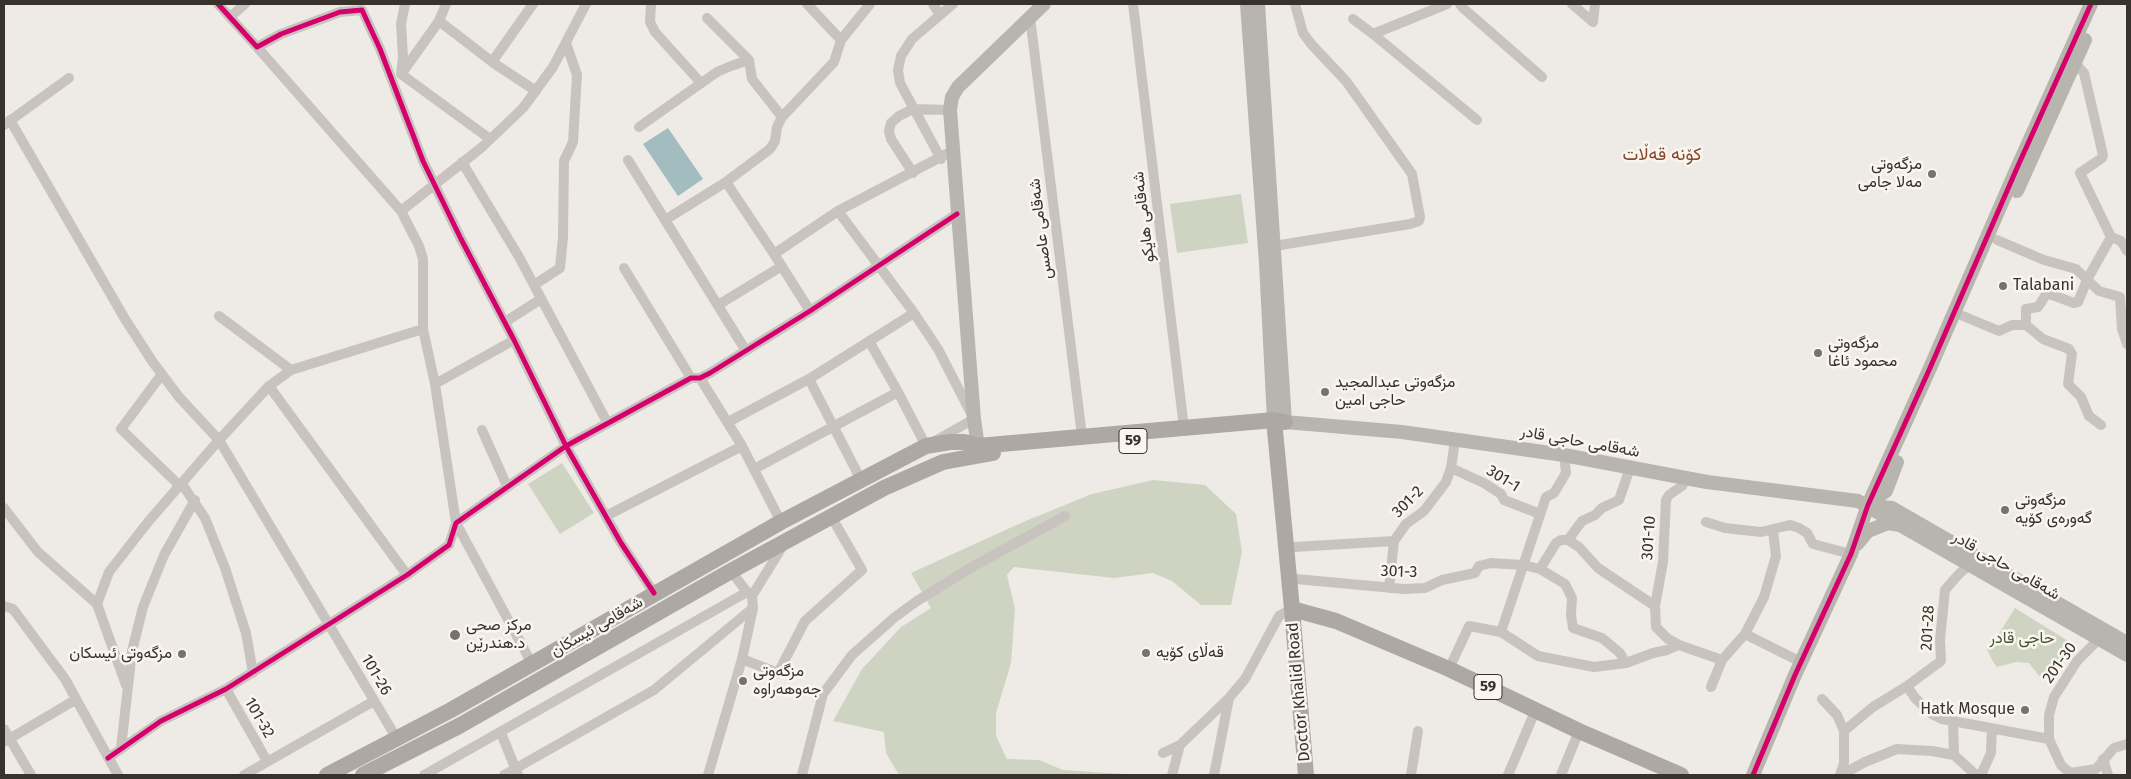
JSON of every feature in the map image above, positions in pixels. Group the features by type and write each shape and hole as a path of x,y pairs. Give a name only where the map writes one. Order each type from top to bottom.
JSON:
{"main road":[{"path":"979,450 974,419 957,214 946,155 950,110 952,97 958,87 1044,4"},
{"path":"1247,4 1278,424 1296,609"},
{"path":"1258,4 1274,246 1278,424 1294,547 1296,609"},
{"path":"1851,554 1868,505 2091,4"},
{"path":"1868,505 1886,491 2101,4"},
{"name":"59","path":"979,450 1082,436 1184,428 1278,424"},
{"name":"59","path":"979,450 1278,424"},
{"name":"شەقامی حاجی قادر","path":"1278,424 1402,432 1564,455 1686,479 1858,500 1904,521 2127,643"},
{"name":"شەقامی ئیسکان","path":"327,775 437,718 781,522 926,446 964,442 979,450"},
{"path":"926,446 936,464"},
{"name":"شەقامی ئیسکان","path":"363,775 446,732 831,516 936,464 979,450"},
{"path":"1753,775 1801,662 1858,541 1868,530 1888,523 1904,521 1891,492 1893,472"},
{"name":"شەقامی حاجی قادر","path":"1904,521 1969,565 2127,655"},
{"name":"59","path":"1296,609 1336,621 1449,669 1579,731 1681,775"},
{"name":"Doctor Khalid Road","path":"1296,609 1306,775"},
{"path":"437,718 446,732"}],"street":[{"path":"218,4 400,211 419,246 423,259 423,329 435,384 456,523 532,664"},
{"path":"230,17 245,4"},
{"path":"401,74 403,56 401,24 405,4"},
{"path":"394,84 440,21 446,4"},
{"path":"492,62 533,4"},
{"path":"400,211 490,140 523,108 553,67 586,4"},
{"path":"651,4 650,22 655,32 701,83"},
{"path":"808,4 841,40"},
{"path":"665,220 726,182 770,149 775,141 777,127 782,117 834,62 841,40 870,4"},
{"path":"933,4 940,15"},
{"path":"774,254 838,211 946,155 913,110 900,83 898,70 901,56 912,39 953,4"},
{"name":"شه‌قامی هایكو","path":"1133,4 1184,428"},
{"path":"1274,246 1410,224 1419,221 1420,217 1412,174 1346,81 1312,46 1303,33 1295,4"},
{"path":"1373,34 1448,4"},
{"path":"1460,4 1542,78"},
{"path":"1572,4 1593,22 1595,4"},
{"path":"256,47 281,34 340,12 361,7 371,26 434,183 566,446 606,516 654,593"},
{"name":"شه‌قامی عاصس","path":"1030,17 1082,436"},
{"path":"707,18 749,60 752,78 782,117"},
{"path":"1353,19 1477,120"},
{"path":"440,21 492,62 536,91"},
{"path":"534,285 560,268 563,237 564,161 573,142 577,75 566,43"},
{"path":"639,127 701,83 731,66 749,60"},
{"path":"2075,63 2084,73 2103,155 2102,158 2080,173 2111,236 2121,240 2127,251"},
{"path":"401,74 490,140"},
{"path":"7,123 69,78"},
{"path":"913,173 891,139 889,131 891,123 898,116 913,110 950,110"},
{"name":"101-26","path":"7,123 125,319 179,397 219,440 397,740"},
{"path":"628,160 746,351"},
{"path":"462,162 534,285 607,422"},
{"path":"726,182 810,311"},
{"path":"838,211 914,313 938,349 974,419 926,446 869,341"},
{"path":"108,758 161,721 226,689 253,673 407,575 450,544 456,523 566,446 607,422 746,351 957,214"},
{"path":"2026,325 2026,309 2038,307 2047,293 2072,303 2078,302 2088,278 2111,236"},
{"path":"1996,240 2044,260 2076,269 2088,278 2099,291 2120,298 2122,329 2127,344"},
{"path":"718,305 782,266"},
{"path":"624,268 695,378 728,422 781,522"},
{"path":"505,322 541,299"},
{"path":"728,422 809,379 914,313"},
{"path":"219,316 290,370"},
{"path":"1963,316 2000,331 2012,325 2026,325 2043,338 2071,350 2068,384 2081,397 2089,416 2101,425"},
{"path":"97,604 103,583 109,572 219,440 269,386 290,370 423,329"},
{"path":"435,384 514,340"},
{"path":"162,374 122,429 195,500 205,518 225,568 246,633 253,673"},
{"path":"809,379 861,480"},
{"path":"269,386 407,575"},
{"path":"754,469 898,392"},
{"path":"482,430 507,486"},
{"name":"301-2","path":"1388,588 1394,541 1406,524 1424,511 1433,501 1446,482 1451,468 1455,440"},
{"path":"606,516 742,446"},
{"path":"1501,632 1546,497 1554,493 1566,473 1564,455"},
{"name":"301-1","path":"1451,468 1484,483 1501,494 1504,500 1540,514"},
{"path":"1568,540 1582,521 1619,500 1630,468"},
{"name":"301-10","path":"1686,479 1682,486 1669,495 1666,500 1663,562 1655,606 1656,627 1668,639 1679,645 1722,660"},
{"path":"121,748 132,651 143,606 164,555 195,500"},
{"path":"4,508 38,552 97,604 127,689"},
{"path":"742,659 778,673 805,621 862,570 831,516"},
{"path":"802,775 824,694 852,655 895,616 917,601 972,567 1065,516"},
{"path":"1706,522 1725,528 1762,532 1790,526 1799,528 1807,534 1813,544 1851,554"},
{"path":"1711,687 1722,660 1745,634 1764,597 1776,556 1773,531"},
{"path":"1540,569 1556,543 1561,540 1568,540 1579,548 1598,568 1655,606"},
{"path":"424,775 750,594 786,541"},
{"path":"1294,547 1394,541"},
{"name":"301-3","path":"1296,579 1388,588 1425,588 1442,580 1475,573 1479,566 1491,563 1523,565 1540,569 1565,584 1572,598 1571,615 1573,628 1602,638 1620,653 1626,663"},
{"name":"201-28","path":"1844,731 1873,707 1907,686 1941,660 1940,640 1945,590 1969,565"},
{"path":"708,775 742,659 753,608 750,594 731,571"},
{"path":"4,606 14,610 65,679 117,775"},
{"path":"504,775 516,772 654,690 753,608"},
{"path":"1163,753 1180,745 1229,698 1245,678 1279,616 1296,609"},
{"path":"1449,669 1469,626 1501,632 1538,656 1594,667 1626,663 1679,645"},
{"path":"1745,634 1801,662"},
{"name":"201-30","path":"2049,739 2049,714 2054,696 2077,660 2099,639"},
{"path":"1907,686 1915,698 1932,714 1942,719 2049,739 2061,765 2073,774 2096,769 2114,748 2127,744"},
{"name":"101-32","path":"226,689 267,761"},
{"path":"1214,775 1229,698"},
{"path":"7,741 75,700"},
{"path":"1822,700 1837,715 1844,731 1844,763 1840,775"},
{"path":"244,775 374,701"},
{"path":"1508,775 1536,709"},
{"path":"1953,721 1954,755"},
{"path":"1840,775 1865,762 1898,749 1932,750 1954,755 1974,774 1992,753 1992,728"},
{"path":"4,729 7,741 31,775"},
{"path":"1411,775 1418,731"},
{"path":"1561,775 1579,731"},
{"path":"501,732 516,772"},
{"path":"1172,775 1180,745"},
{"path":"2104,759 2108,775"}],"green space":[{"path":"1241,194 1248,243 1177,253 1170,204"},
{"path":"562,463 594,513 560,534 528,484"},
{"path":"1153,480 1205,485 1236,514 1242,552 1231,605 1201,605 1172,581 1153,573 1114,578 1014,567 1007,575 1015,609 1011,663 996,713 996,736 1007,759 1039,760 1063,770 1140,775 899,775 886,753 884,732 833,721 862,669 901,627 931,608 911,573 1023,522 1092,494"},
{"name":"حاجی قادر","path":"2015,608 2073,644 2055,671 2039,676 2029,663 2016,662 1997,667 1993,662 1987,649 1991,639 2000,632"}],"water":[{"path":"668,128 703,179 678,196 643,144"}],"cycle path":[{"path":"218,4 257,47 281,34 340,12 362,10 380,49 423,161 461,239 514,340 566,446 621,543 654,593"},
{"path":"1753,775 1795,675 1851,554 1868,505 2091,4"},
{"path":"108,758 161,721 226,689 407,575 449,545 456,523 566,446 691,378 700,378 710,373 810,311 957,214"}],"place":[{"name":"مزگه‌وتی مه‌لا جامی","path":"1932,174"},
{"name":"Talabani","path":"2003,286"},
{"name":"مزگه‌وتی محمود ئاغا","path":"1818,353"},
{"name":"مزگه‌وتی عبدالمجید حاجی امین","path":"1325,392"},
{"name":"مزگه‌وتی گه‌وره‌ی كۆیه","path":"2005,510"},
{"name":"مرکز صحی د.هندرێن","path":"455,635"},
{"name":"قەڵای کۆیە","path":"1146,653"},
{"name":"مزگەوتی ئیسکان","path":"182,654"},
{"name":"مزگه‌وتی جه‌وهه‌راوه","path":"743,681"},
{"name":"Hatk Mosque","path":"2025,710"}],"district":[{"name":"کۆنە قەڵات","path":"1662,155"}]}
